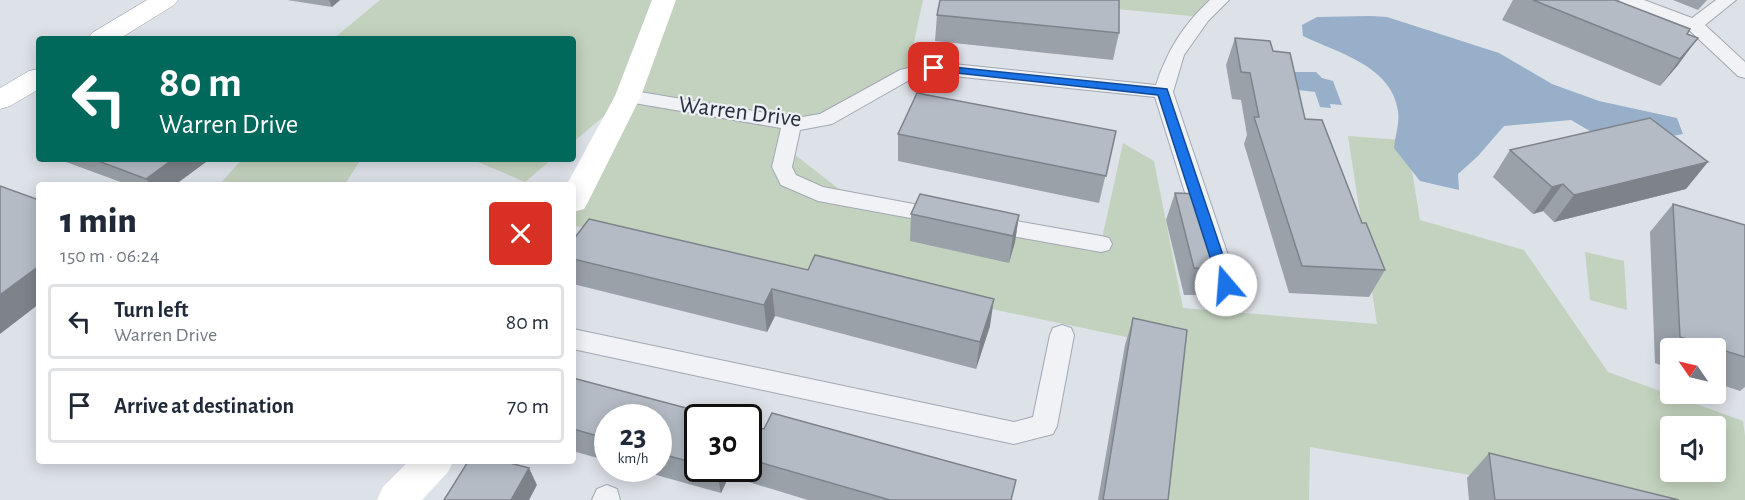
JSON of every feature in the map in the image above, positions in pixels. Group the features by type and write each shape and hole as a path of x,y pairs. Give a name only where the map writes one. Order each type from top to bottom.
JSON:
{"main road":[{"path":"106,36 165,0"},
{"path":"0,100 36,78"}],"street":[{"path":"576,196 628,96 664,0"},
{"path":"1220,0 1202,16 1175,55 1163,92 1226,285"},
{"path":"1628,0 1694,25 1745,72"},
{"path":"1694,25 1727,0"},
{"name":"Warren Drive","path":"628,96 792,123 825,120 907,74 934,68 1163,92"},
{"path":"792,123 782,167 788,180 818,194 1101,244"},
{"path":"576,340 1014,433 1044,426 1062,335"},
{"path":"397,500 431,464"}],"green space":[{"path":"380,0 923,0 907,74 825,120 796,124 785,147 853,200 1101,243 1123,143 1154,161 1183,308 1377,324 1348,136 1402,140 1411,165 1420,220 1524,250 1608,372 1660,391 1660,404 1696,404 1743,421 1745,500 1614,500 1310,447 1309,500 1162,500 1179,348 612,230 576,226 576,196 626,98 576,140 576,36 337,36"},
{"path":"1020,0 1220,0 1202,17"},
{"path":"239,162 359,162 346,182 222,182"},
{"path":"478,162 548,162 525,182"},
{"path":"1585,252 1624,261 1627,310 1590,300"}],"water":[{"path":"1317,17 1387,17 1499,53 1552,84 1599,101 1677,118 1683,134 1650,140 1600,137 1571,120 1504,126 1478,156 1458,174 1459,190 1420,181 1394,148 1398,111 1394,96 1386,83 1375,72 1347,55 1303,36 1302,25"},
{"path":"1287,72 1316,72 1322,78 1333,81 1342,105 1330,104 1331,108 1320,107 1315,92 1298,90"}],"building":[{"path":"940,0 1119,0 1119,33 937,15"},
{"path":"1533,0 1615,0 1690,29 1687,34 1698,38 1680,59"},
{"path":"1235,38 1270,41 1273,51 1290,53 1305,119 1322,120 1362,223 1366,223 1385,270 1302,266 1254,117 1259,117 1250,73 1241,72"},
{"path":"917,93 1116,131 1106,176 898,134"},
{"path":"1650,118 1708,162 1574,195 1563,184 1552,187 1510,150"},
{"path":"101,162 169,162 146,179"},
{"path":"0,186 36,199 36,268 0,295"},
{"path":"1175,193 1201,194 1227,269 1194,268"},
{"path":"920,194 1019,215 1013,236 911,214"},
{"path":"1673,204 1745,225 1745,357 1726,351 1726,338 1680,337"},
{"path":"589,219 808,270 815,255 994,299 980,342 772,289 764,305 576,260 576,236"},
{"path":"1133,318 1187,330 1168,500 1103,500"},
{"path":"576,379 671,404 594,404 594,435 576,430"},
{"path":"672,404 684,407 684,460 672,457"},
{"path":"772,413 1016,480 1011,500 890,500 762,463 762,428 764,429"},
{"path":"1489,453 1679,500 1495,500"},
{"path":"466,464 514,464 529,468 511,500 444,500"}],"route":[{"path":"934,68 1163,92 1226,285"}]}
